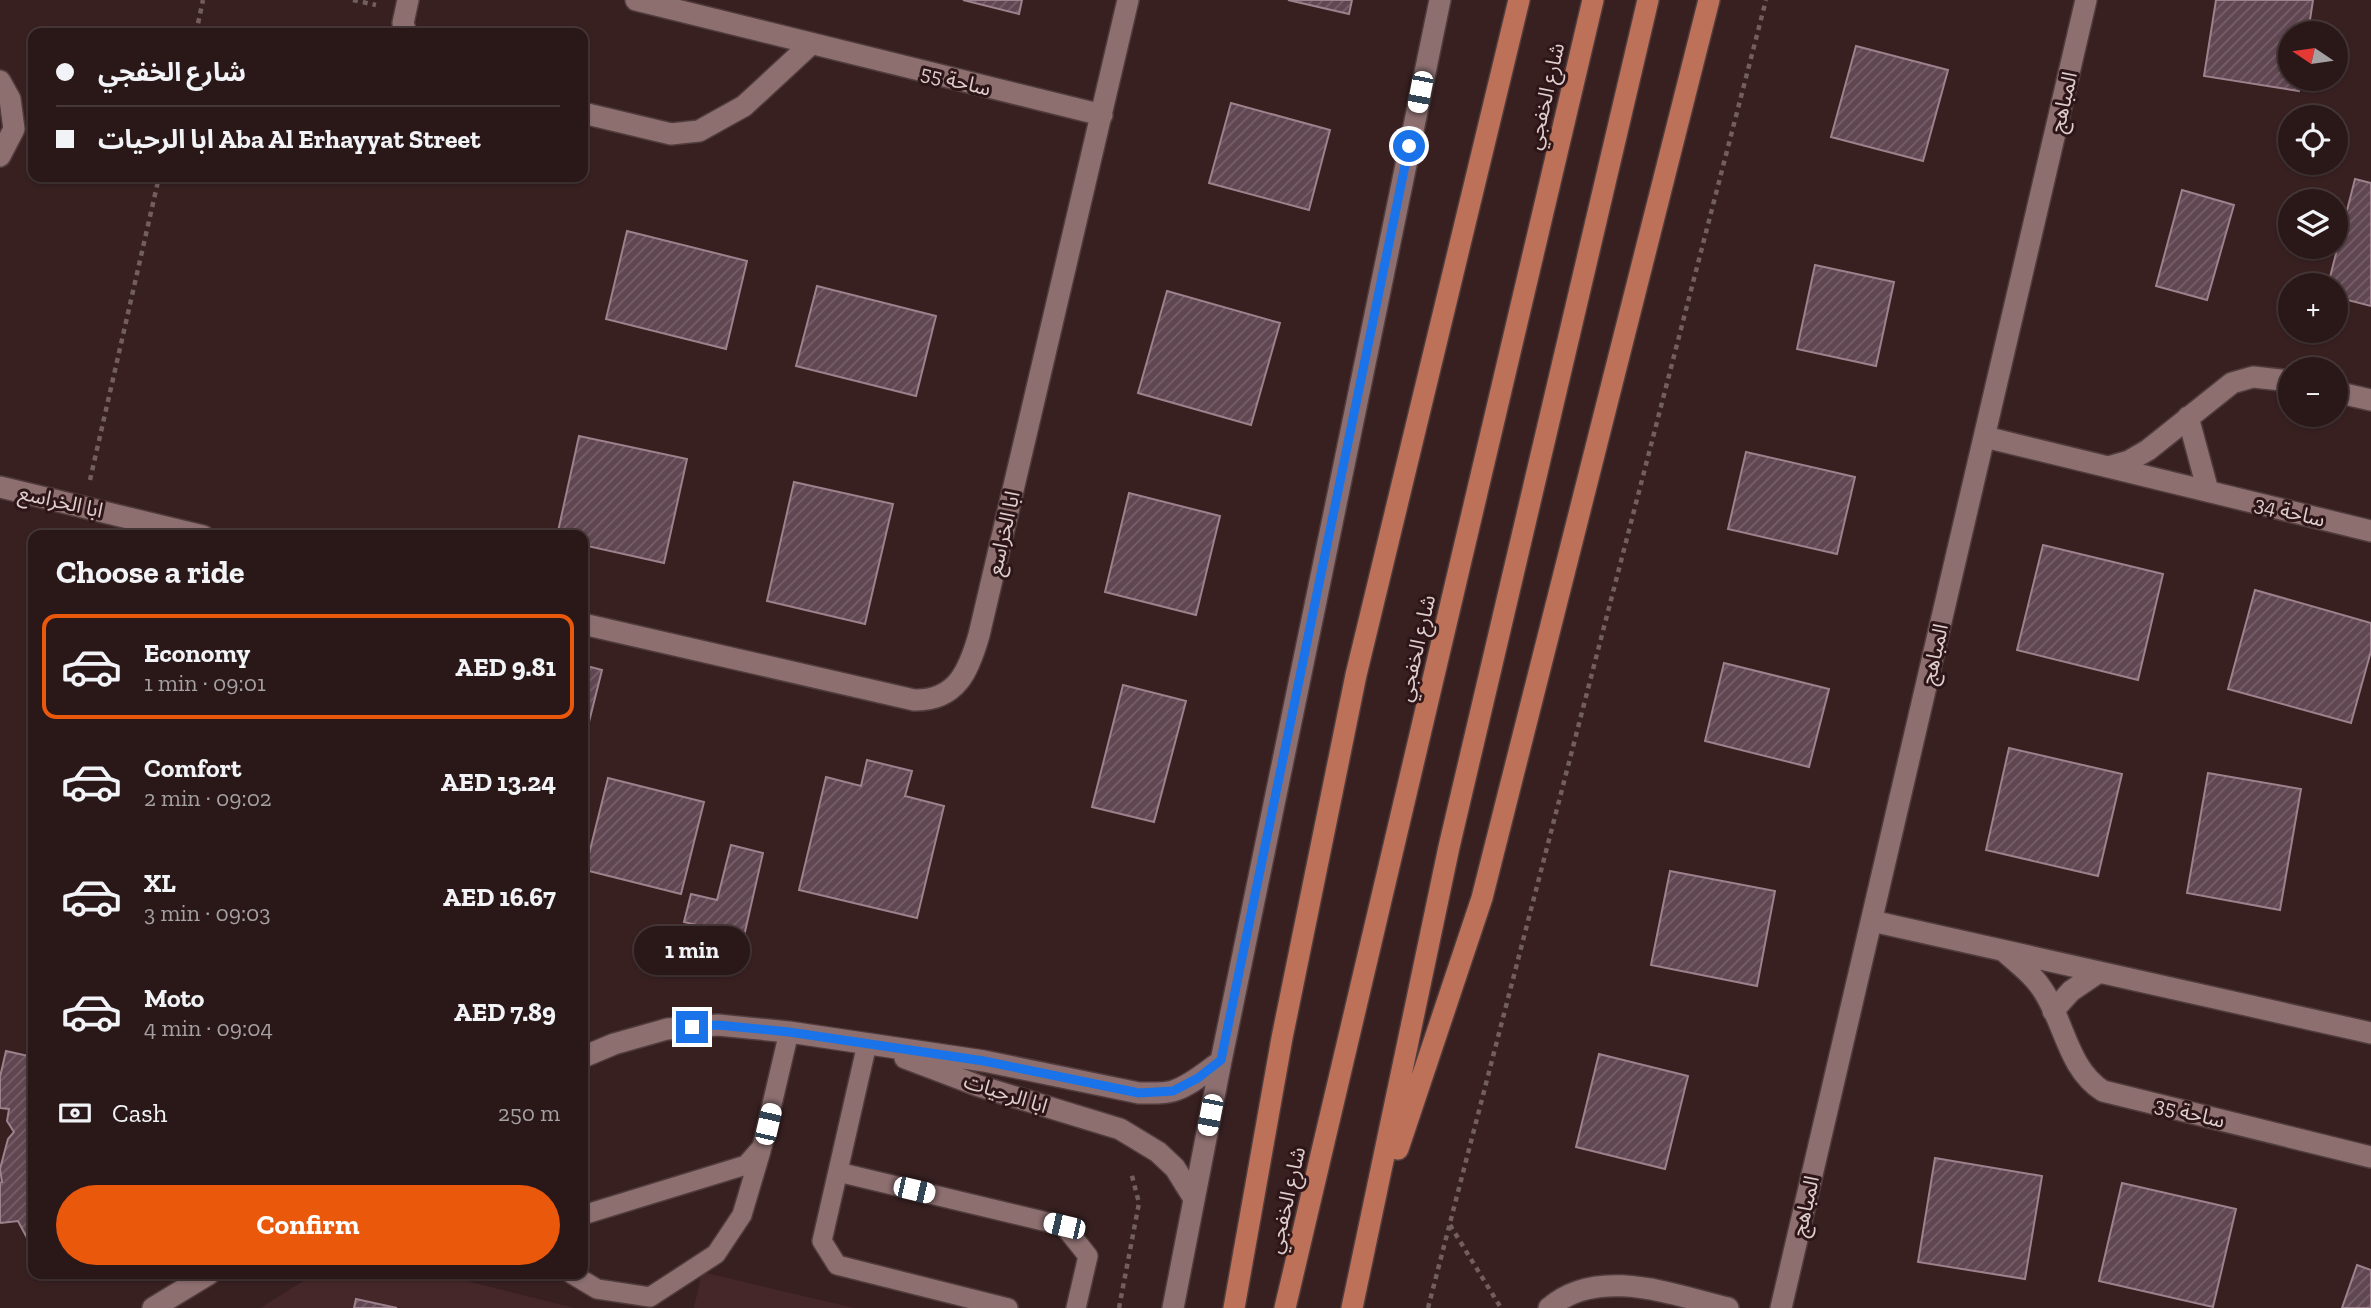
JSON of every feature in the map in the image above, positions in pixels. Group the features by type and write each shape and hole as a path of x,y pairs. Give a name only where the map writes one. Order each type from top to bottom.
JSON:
{"highway":[{"path":"1234,1308 1282,1038 1356,675 1519,0"},
{"name":"شارع الخفجي","path":"1286,1308 1593,0"},
{"path":"1353,1308 1449,847 1648,0"},
{"path":"1368,1241 1482,898 1709,0"}],"street":[{"path":"404,28 403,23 408,0"},
{"name":"ساحة 55","path":"636,0 1102,115"},
{"name":"ابا الخراسع","path":"588,625 914,700 929,700 957,684 970,665 979,635 1128,0"},
{"path":"1173,1308 1221,1060 1440,0"},
{"name":"المباهج","path":"1781,1308 2086,0"},
{"path":"588,114 671,134 699,131 744,106 811,44"},
{"path":"0,81 10,99 14,129 0,156"},
{"path":"2106,467 2129,461 2148,450 2232,383 2253,377 2278,380"},
{"path":"2348,395 2371,400"},
{"path":"2188,417 2208,491"},
{"name":"ساحة 34","path":"1985,437 2371,531"},
{"name":"ابا الخراسع","path":"0,487 178,530"},
{"path":"1872,921 2371,1033"},
{"name":"ساحة 35","path":"2004,951 2040,985 2076,1063 2093,1084 2103,1091 2371,1157"},
{"path":"2053,1011 2071,991 2099,972"},
{"path":"588,1054 667,1029 718,1025 867,1044"},
{"name":"ابا الرحيات","path":"867,1044 984,1061 1139,1093 1173,1091 1198,1078 1221,1060"},
{"name":"ابا الرحيات","path":"867,1044 979,1086 1120,1129 1158,1152 1175,1168 1194,1196"},
{"path":"153,1308 201,1279"},
{"path":"1549,1308 1568,1294 1616,1285 1638,1287 1728,1308"}],"lane":[{"path":"580,1279 597,1289 650,1297 716,1255 742,1215 762,1147 789,1032"},
{"path":"867,1044 822,1241 837,1265 1008,1308"},
{"path":"588,1214 746,1165 762,1147"},
{"path":"838,1172 1064,1226 1088,1256 1076,1308"}],"path":[{"path":"197,28 203,0"},
{"path":"1428,1308 1766,0"},
{"path":"84,507 158,182"},
{"path":"1119,1308 1139,1203 1130,1169 1141,1141"},
{"path":"1449,1224 1501,1308"}],"shaded area":[{"path":"702,1272 854,1308 694,1308"},
{"path":"307,1279 459,1279 574,1308 260,1308"}],"building":[{"path":"963,0 1022,0 1019,14"},
{"path":"1288,0 1352,0 1349,14"},
{"path":"2216,0 2313,0 2310,21 2278,21 2278,88 2204,76"},
{"path":"1856,46 1948,70 1923,161 1831,137"},
{"path":"1231,103 1330,130 1309,210 1209,183"},
{"path":"2355,179 2371,183 2371,306 2348,300 2348,273 2331,273 2335,259 2348,259 2348,206"},
{"path":"2182,190 2234,205 2207,300 2156,286"},
{"path":"627,231 747,261 726,349 606,319"},
{"path":"1815,265 1894,282 1876,366 1797,349"},
{"path":"817,286 936,316 916,396 796,366"},
{"path":"1167,291 1280,323 1251,425 1138,393"},
{"path":"579,436 687,459 664,563 588,546 588,530 558,530"},
{"path":"1746,452 1855,477 1837,554 1728,529"},
{"path":"794,482 893,504 865,624 767,601"},
{"path":"1129,493 1220,516 1196,615 1105,592"},
{"path":"2043,545 2163,574 2138,680 2017,650"},
{"path":"2255,590 2371,623 2371,651 2351,723 2228,689"},
{"path":"1724,663 1829,689 1809,767 1705,741"},
{"path":"588,666 602,670 588,726"},
{"path":"1123,685 1186,701 1154,822 1092,807"},
{"path":"2009,748 2122,774 2098,876 1986,850"},
{"path":"867,760 912,771 905,796 944,806 917,918 799,890 826,777 861,786"},
{"path":"2208,773 2301,789 2280,910 2187,893"},
{"path":"608,778 704,802 681,894 588,871 588,858"},
{"path":"731,845 763,853 744,936 684,922 691,894 717,900"},
{"path":"1670,871 1775,891 1757,986 1651,965"},
{"path":"6,1051 28,1056 28,1240 18,1221 0,1221 0,1169 8,1139 14,1132 7,1121 9,1109 0,1108 0,1077"},
{"path":"1599,1054 1688,1076 1665,1169 1576,1147"},
{"path":"1935,1158 2042,1176 2025,1279 1918,1262"},
{"path":"2122,1183 2236,1209 2213,1307 2099,1281"},
{"path":"2357,1265 2371,1270 2371,1308 2342,1308"},
{"path":"356,1299 397,1308 354,1308"}],"route":[{"path":"692,1027 718,1025 789,1032 984,1061 1139,1093 1173,1091 1198,1078 1221,1060 1409,146"}]}
